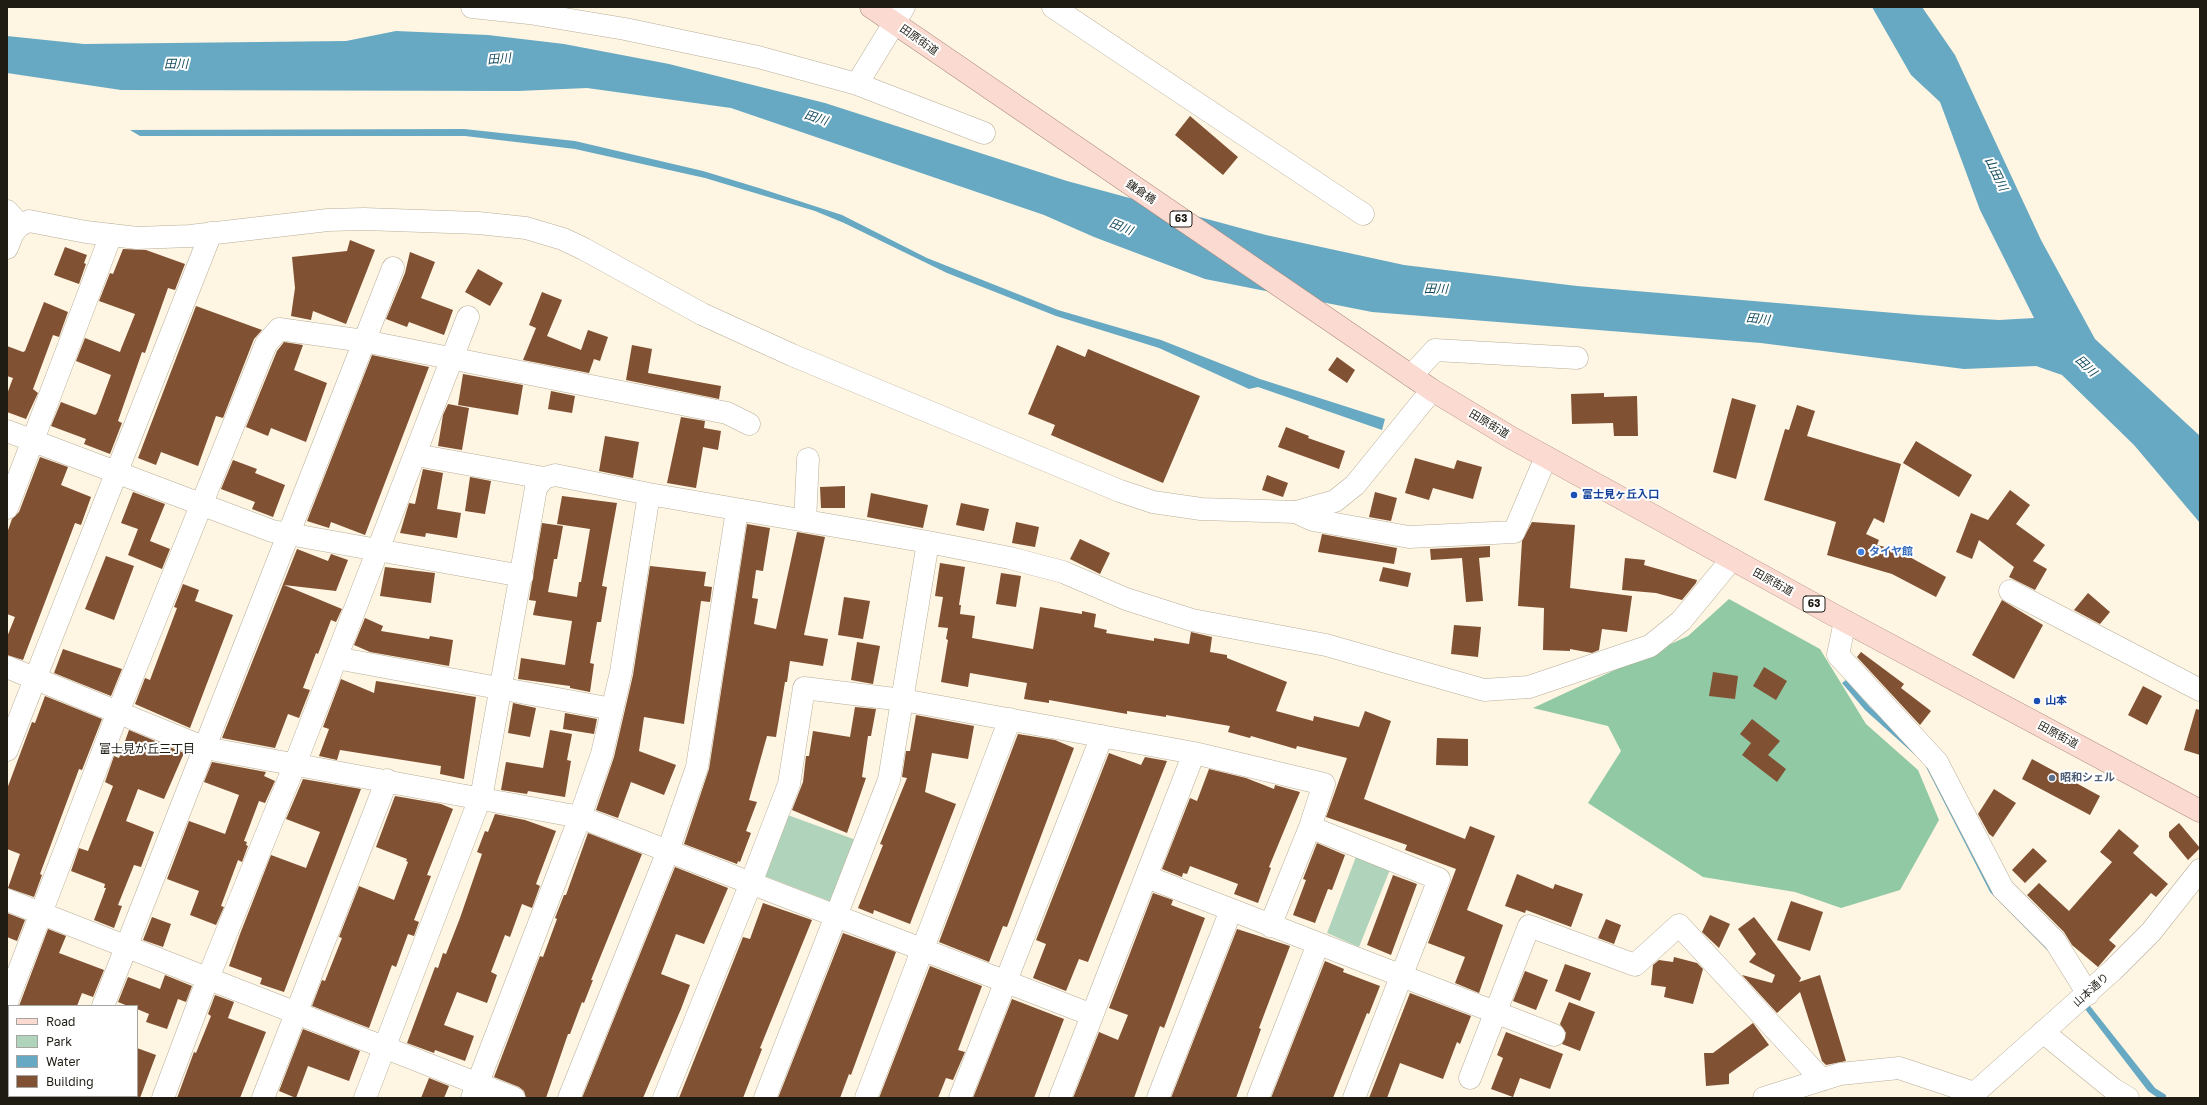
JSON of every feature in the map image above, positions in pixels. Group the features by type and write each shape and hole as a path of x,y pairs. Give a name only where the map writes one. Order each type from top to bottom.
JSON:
{"main road":[{"name":"田原街道","path":"871,7 900,15 968,74"},
{"name":"鎌倉橋","path":"968,74 1402,370"},
{"name":"田原街道","path":"1402,370 1432,390 1546,457 1846,621 2200,811"}],"street":[{"path":"472,7 530,13 625,29 758,57 857,84 984,132"},
{"path":"1054,7 1363,214"},
{"path":"857,84 900,15"},
{"path":"7,248 13,233 14,218 111,235 137,238 211,233 294,222 357,219 478,223 526,228 563,239 584,248 702,314 792,355 1120,491 1153,502 1201,509 1296,512 1334,501 1355,485 1432,390"},
{"path":"7,750 118,473 211,233"},
{"path":"7,508 34,441 111,235"},
{"path":"103,1005 393,268"},
{"path":"163,1098 208,978 295,764 416,455 468,317"},
{"path":"7,1002 42,914 118,712 203,504 266,344 279,329 364,341 727,413 749,424"},
{"path":"1402,370 1435,350 1578,358"},
{"path":"7,431 288,535 522,576"},
{"path":"416,455 544,478 555,475 649,494 928,542 1010,558 1063,572 1126,599 1192,620 1326,645 1484,690 1529,687 1650,646 1681,621 1732,559"},
{"path":"1296,512 1313,520 1409,537 1514,532 1546,457"},
{"path":"805,521 808,459"},
{"path":"365,1098 481,798 522,576 536,488 544,478"},
{"path":"475,1091 580,817 602,754 621,672 649,494"},
{"path":"569,1098 668,851 697,767 737,510"},
{"path":"765,1098 889,780 928,542"},
{"path":"2010,591 2200,690"},
{"path":"1846,621 1838,655 1937,762 2003,889 2055,941 2088,994"},
{"path":"336,658 612,710"},
{"path":"7,667 205,748 386,780 580,817 1092,1015"},
{"path":"664,1098 752,884 789,784 804,688 903,700 1010,719 1194,753 1324,784 1310,827 1270,926"},
{"path":"866,1098 1010,719"},
{"path":"960,1098 1102,736"},
{"path":"1060,1098 1194,753"},
{"path":"263,1098 386,780"},
{"path":"1310,827 1439,879 1354,1098"},
{"name":"山本通り","path":"1972,1095 2088,994 2151,932 2200,870"},
{"path":"1147,877 1554,1035"},
{"path":"7,900 384,1048 475,1091 514,1098"},
{"path":"1158,1098 1231,910"},
{"path":"1470,1078 1494,1012 1529,926 1635,965 1679,925 1822,1080"},
{"path":"1258,1098 1318,944"},
{"path":"2043,1032 2113,1089 2128,1098"},
{"path":"1764,1098 1840,1074 1899,1068 1972,1095"}],"green space":[{"path":"1729,599 1820,649 1866,724 1918,770 1939,820 1900,890 1841,908 1795,892 1703,877 1588,803 1621,751 1608,726 1533,708 1688,636"},
{"path":"785,814 856,840 832,902 762,875"},
{"path":"1357,854 1391,867 1359,947 1327,933"}],"water":[{"path":"1872,7 1922,7 1955,55 2041,240 2095,339 2200,436 2200,523 2134,445 2062,375 2036,366 1964,369 1761,343 1372,312 1205,279 1094,237 1044,215 731,108 587,88 518,91 121,90 7,73 7,36 84,44 346,41 396,31 488,35 564,44 669,64 825,103 1067,181 1266,235 1404,265 1577,286 1918,315 1999,320 2034,318 1980,210 1940,102 1911,75"},
{"path":"464,129 575,141 703,171 842,215 927,258 1058,310 1161,340 1260,379 1385,419 1382,430 1258,387 1249,389 1159,348 1056,316 947,273 844,223 815,211 705,178 575,149 465,136 140,136 130,130"},
{"path":"1846,680 1870,707 1929,761 2090,1006 2155,1088 2166,1095 2166,1098 2158,1098 2148,1091 2085,1009 2049,952 1990,892 1924,763 1865,710 1842,683"}],"building":[{"path":"1190,116 1238,157 1223,175 1175,135"},
{"path":"350,240 375,250 346,324 313,311 311,320 291,316 295,288 292,257 347,251"},
{"path":"65,247 87,255 84,263 86,264 79,284 54,275"},
{"path":"123,249 146,250 185,264 175,290 168,288 145,353 142,352 118,421 122,423 110,454 84,444 86,439 51,426 61,402 95,415 97,413 111,375 76,361 85,338 120,352 135,314 99,301 110,273 113,274"},
{"path":"410,252 435,262 421,298 453,310 444,335 409,322 407,327 386,319 405,273"},
{"path":"478,269 503,283 490,306 465,292"},
{"path":"542,292 562,300 547,336 581,350 588,330 608,337 600,361 594,359 589,373 523,360 536,328 529,325"},
{"path":"44,302 68,312 59,337 53,335 33,389 38,393 26,419 7,412 7,394 13,378 7,376 7,346 23,352 25,351"},
{"path":"196,306 262,330 254,339 223,418 216,416 198,466 161,452 156,465 138,458"},
{"path":"284,342 303,345 294,370 327,383 306,442 271,428 268,436 246,427 277,351"},
{"path":"632,345 652,349 648,373 721,386 719,399 626,380"},
{"path":"1057,345 1085,357 1088,349 1200,396 1163,483 1051,435 1055,425 1028,414"},
{"path":"372,355 429,367 365,535 331,522 329,528 307,521"},
{"path":"1337,357 1355,370 1347,383 1328,370"},
{"path":"463,374 523,385 518,415 458,405"},
{"path":"551,391 575,396 572,413 548,409"},
{"path":"1604,393 1604,397 1637,396 1638,436 1614,436 1613,423 1572,424 1571,394"},
{"path":"1732,398 1756,405 1736,479 1713,472"},
{"path":"448,404 469,408 462,450 438,446 443,415"},
{"path":"1797,405 1815,411 1807,436 1901,464 1884,523 1874,518 1866,534 1879,540 1877,545 1897,550 1946,577 1936,597 1892,574 1827,555 1836,522 1764,500 1785,429 1789,430"},
{"path":"681,417 705,421 704,428 721,431 718,450 703,447 696,488 667,483"},
{"path":"1286,427 1309,436 1308,438 1345,451 1339,469 1278,447"},
{"path":"605,436 639,442 633,478 599,471"},
{"path":"1916,441 1972,475 1959,497 1903,463"},
{"path":"40,457 68,467 61,485 91,497 81,525 75,523 23,660 7,655 7,637 15,617 7,614 7,533 12,519 19,512"},
{"path":"1415,458 1454,469 1457,460 1482,467 1473,499 1433,488 1429,500 1405,493"},
{"path":"233,460 257,469 255,473 285,485 273,517 252,509 255,502 221,489"},
{"path":"423,469 443,473 437,509 461,513 457,538 426,533 425,537 400,533 409,503 415,504"},
{"path":"1267,475 1288,483 1283,497 1262,490"},
{"path":"470,477 491,481 485,514 465,511"},
{"path":"845,486 845,508 821,508 820,487"},
{"path":"2010,490 2030,505 2016,524 2045,545 2033,561 2047,569 2035,590 2009,577 2014,567 1979,540 1972,559 1956,552 1971,513 1988,520"},
{"path":"133,492 165,504 150,541 170,549 162,569 128,555 138,529 121,523"},
{"path":"1375,492 1397,498 1391,521 1369,517"},
{"path":"871,493 928,505 923,528 867,517"},
{"path":"562,496 617,503 602,586 607,587 601,622 597,622 590,663 594,664 590,692 570,688 570,686 518,679 521,658 565,665 572,621 533,615 536,601 529,600 542,523 563,526 557,559 554,559 548,592 577,597 590,529 557,524"},
{"path":"961,503 989,509 984,531 956,525"},
{"path":"1016,522 1039,527 1035,547 1012,543"},
{"path":"1532,522 1575,525 1570,588 1632,596 1627,632 1602,629 1599,650 1592,653 1570,649 1570,651 1543,650 1544,608 1518,606 1522,541"},
{"path":"747,524 770,528 763,571 756,570 752,598 758,599 754,624 776,629 797,532 825,537 804,635 828,639 823,666 790,661 776,737 767,736 749,800 757,802 746,831 751,833 740,862 738,861 737,864 684,844 709,769"},
{"path":"1322,534 1397,548 1394,564 1318,552"},
{"path":"1080,539 1110,553 1100,574 1070,559"},
{"path":"1490,546 1490,557 1479,558 1483,601 1466,602 1462,558 1431,560 1430,549"},
{"path":"297,549 328,561 331,554 348,560 336,591 284,585 342,609 336,622 331,620 318,654 316,653 303,688 310,690 299,718 288,714 275,748 222,738"},
{"path":"106,556 134,566 114,620 85,609"},
{"path":"1625,558 1645,560 1644,565 1697,580 1682,600 1656,593 1622,590"},
{"path":"940,563 965,567 959,605 961,605 960,614 975,616 972,638 1033,649 1040,607 1082,614 1082,611 1096,614 1094,627 1107,630 1106,633 1154,641 1154,638 1189,644 1191,632 1212,637 1210,652 1227,655 1227,658 1287,682 1276,711 1313,721 1314,716 1359,727 1365,711 1391,721 1364,799 1465,839 1470,826 1495,836 1467,910 1503,925 1479,993 1455,983 1465,957 1428,943 1456,869 1405,850 1407,845 1326,817 1347,758 1297,746 1296,749 1251,736 1250,738 1228,732 1230,726 1166,715 1166,717 1127,711 1127,714 1049,700 1049,703 1024,699 1027,683 970,673 968,687 941,682 948,640 946,639 948,628 938,627 943,597 935,596"},
{"path":"650,566 706,572 704,586 712,587 710,602 701,601 684,724 644,717 639,751 676,765 664,795 631,782 618,818 596,810 614,757 633,675"},
{"path":"385,567 435,573 431,603 380,596"},
{"path":"1383,567 1411,573 1408,587 1379,581"},
{"path":"1001,573 1021,576 1016,607 996,604"},
{"path":"183,584 199,590 195,601 233,615 190,728 135,704 145,678 150,680 177,608 174,607"},
{"path":"2088,593 2110,612 2100,624 2074,610"},
{"path":"844,597 870,601 863,639 838,635"},
{"path":"2002,600 2043,625 2014,679 1972,655"},
{"path":"365,618 383,626 381,631 429,639 430,636 453,640 449,666 370,652 354,645"},
{"path":"1454,625 1481,627 1478,657 1451,654"},
{"path":"857,642 880,646 873,684 851,680"},
{"path":"63,649 122,669 111,696 54,673"},
{"path":"1861,652 1904,684 1901,688 1931,711 1920,725 1857,657"},
{"path":"1764,667 1787,681 1776,700 1753,686"},
{"path":"1713,672 1738,676 1735,699 1709,696"},
{"path":"341,679 374,693 376,681 476,697 464,779 440,774 441,766 340,750 337,760 319,756 329,729 323,727"},
{"path":"2143,686 2162,696 2147,725 2128,715"},
{"path":"45,696 102,719 82,770 79,769 40,874 42,875 34,897 8,888 20,854 7,849 7,789 32,722 35,723"},
{"path":"513,703 536,708 530,737 508,733"},
{"path":"855,707 876,709 871,736 868,736 862,777 866,778 847,833 792,810 803,782 806,756 809,756 813,731 850,737"},
{"path":"2196,709 2200,710 2200,755 2184,750"},
{"path":"565,713 597,719 594,734 563,729"},
{"path":"916,715 974,726 968,759 932,753 925,792 956,804 910,924 874,910 873,914 858,908 883,845 880,844 907,778 902,777 906,751 910,751"},
{"path":"1752,719 1780,741 1768,755 1786,769 1777,782 1742,755 1751,743 1740,734"},
{"path":"129,730 184,753 164,799 138,789 126,821 154,832 141,867 134,865 118,905 122,906 114,928 94,920 106,888 104,888 105,884 71,871 79,848 88,851 113,786 105,782 114,756 119,758"},
{"path":"550,730 572,734 567,760 571,761 565,797 528,791 527,794 501,790 506,762 543,768"},
{"path":"1018,734 1055,740 1074,748 1007,927 1003,926 989,962 939,942"},
{"path":"1437,738 1468,739 1468,766 1436,765"},
{"path":"1109,753 1141,765 1145,757 1167,761 1088,962 1079,959 1066,991 1033,978 1046,944 1036,940"},
{"path":"2032,759 2100,796 2090,815 2022,779"},
{"path":"212,762 266,772 264,776 275,781 265,803 259,801 244,841 247,842 246,845 248,846 242,862 238,860 221,906 224,907 216,925 190,915 199,891 167,879 189,821 225,834 239,795 204,782"},
{"path":"1209,769 1246,778 1274,789 1275,785 1300,792 1269,867 1271,868 1258,903 1234,894 1238,884 1190,866 1187,874 1183,873 1182,877 1162,869 1190,798 1197,801"},
{"path":"303,779 361,789 284,992 260,984 262,978 229,966 271,855 306,868 320,832 286,819"},
{"path":"1994,789 2016,803 1993,837 1989,834 1978,814"},
{"path":"395,796 441,804 453,809 427,875 431,876 414,920 419,922 414,936 408,934 396,967 392,965 369,1028 312,1006 322,980 325,981 342,938 339,937 359,886 394,900 408,862 406,861 407,859 376,847"},
{"path":"495,814 525,820 556,831 536,884 540,886 532,908 522,904 510,937 505,935 491,972 497,975 487,1003 457,992 444,1025 474,1036 465,1061 435,1050 434,1053 407,1043 435,967 438,968 443,953 446,954 460,918 482,854 477,852 485,831 488,832"},
{"path":"2179,823 2200,848 2188,860 2169,837 2169,832"},
{"path":"2119,829 2139,846 2133,853 2168,884 2156,897 2151,893 2109,940 2116,946 2098,967 2072,945 2064,932 2027,895 2039,883 2069,911 2112,862 2100,852"},
{"path":"588,833 642,854 591,980 593,980 584,1003 582,1002 570,1034 568,1034 546,1098 526,1098 524,1091 519,1087 494,1077 540,956 543,957 557,919 555,918 564,895 566,895"},
{"path":"1317,843 1345,855 1332,890 1328,889 1315,923 1293,915 1306,880 1303,879"},
{"path":"2033,848 2047,861 2025,883 2012,870"},
{"path":"675,867 728,888 704,944 676,934 661,974 690,985 681,1009 643,1098 582,1098"},
{"path":"1517,874 1553,889 1555,884 1583,894 1571,927 1526,910 1525,913 1505,906"},
{"path":"1393,875 1417,884 1391,955 1367,945"},
{"path":"1153,893 1173,900 1171,905 1205,918 1164,1028 1160,1026 1134,1098 1073,1098 1099,1032 1118,1040 1128,1015 1109,1008"},
{"path":"1791,901 1823,912 1810,951 1777,940"},
{"path":"763,903 812,920 760,1048 762,1049 743,1098 679,1098 743,937 750,939"},
{"path":"7,913 25,920 17,941 7,937"},
{"path":"1710,915 1730,924 1719,948 1702,932"},
{"path":"152,917 171,924 163,947 143,940"},
{"path":"1754,917 1801,978 1799,982 1820,975 1846,1061 1826,1065 1822,1061 1800,992 1777,1013 1742,975 1772,983 1775,975 1749,962 1756,954 1738,929"},
{"path":"1606,919 1621,925 1614,944 1598,938"},
{"path":"48,929 66,936 59,953 104,970 93,997 82,993 77,1005 19,1005"},
{"path":"1237,929 1290,946 1259,1028 1261,1029 1236,1098 1171,1098"},
{"path":"843,933 896,952 851,1075 849,1074 840,1098 778,1098"},
{"path":"1674,957 1697,963 1703,969 1693,1004 1664,997 1666,987 1651,985 1653,965 1659,960 1673,962"},
{"path":"1325,961 1344,969 1343,972 1380,986 1369,1014 1367,1013 1333,1098 1271,1098"},
{"path":"1565,964 1591,973 1580,1001 1555,991"},
{"path":"930,966 982,986 958,1050 965,1052 953,1080 946,1078 938,1098 879,1098"},
{"path":"1525,971 1548,980 1536,1010 1513,1001"},
{"path":"165,975 192,986 186,1002 178,999 167,1029 146,1022 149,1014 138,1009 138,1005 126,1005 118,1002 128,977 160,989"},
{"path":"1410,993 1471,1016 1460,1044 1457,1042 1443,1079 1400,1063 1387,1098 1369,1098"},
{"path":"215,995 234,1002 228,1018 266,1032 240,1098 177,1098 194,1052 196,1053 211,1016 208,1014"},
{"path":"1012,999 1064,1019 1034,1098 973,1098"},
{"path":"1569,1002 1595,1012 1580,1051 1562,1044 1566,1033 1560,1024"},
{"path":"1753,1023 1769,1045 1729,1074 1729,1084 1706,1086 1704,1053 1713,1053"},
{"path":"303,1029 360,1051 349,1081 308,1066 296,1098 279,1091"},
{"path":"1506,1032 1563,1054 1550,1089 1520,1078 1513,1097 1491,1089 1503,1058 1497,1055"},
{"path":"138,1048 156,1055 140,1098 137,1098"},
{"path":"429,1078 449,1086 444,1098 421,1098"}],"place":[{"name":"富士見ヶ丘入口","path":"1574,495"},
{"name":"タイヤ館","path":"1861,552"},
{"name":"山本","path":"2037,701"},
{"name":"昭和シェル","path":"2052,778"}],"district":[{"name":"富士見が丘三丁目","path":"147,749"}],"water label":[{"name":"田川","path":"499,59"},
{"name":"田川","path":"176,64"},
{"name":"田川","path":"816,118"},
{"name":"山田川","path":"1996,174"},
{"name":"田川","path":"1121,227"},
{"name":"田川","path":"1436,289"},
{"name":"田川","path":"1758,319"},
{"name":"田川","path":"2086,366"}]}
